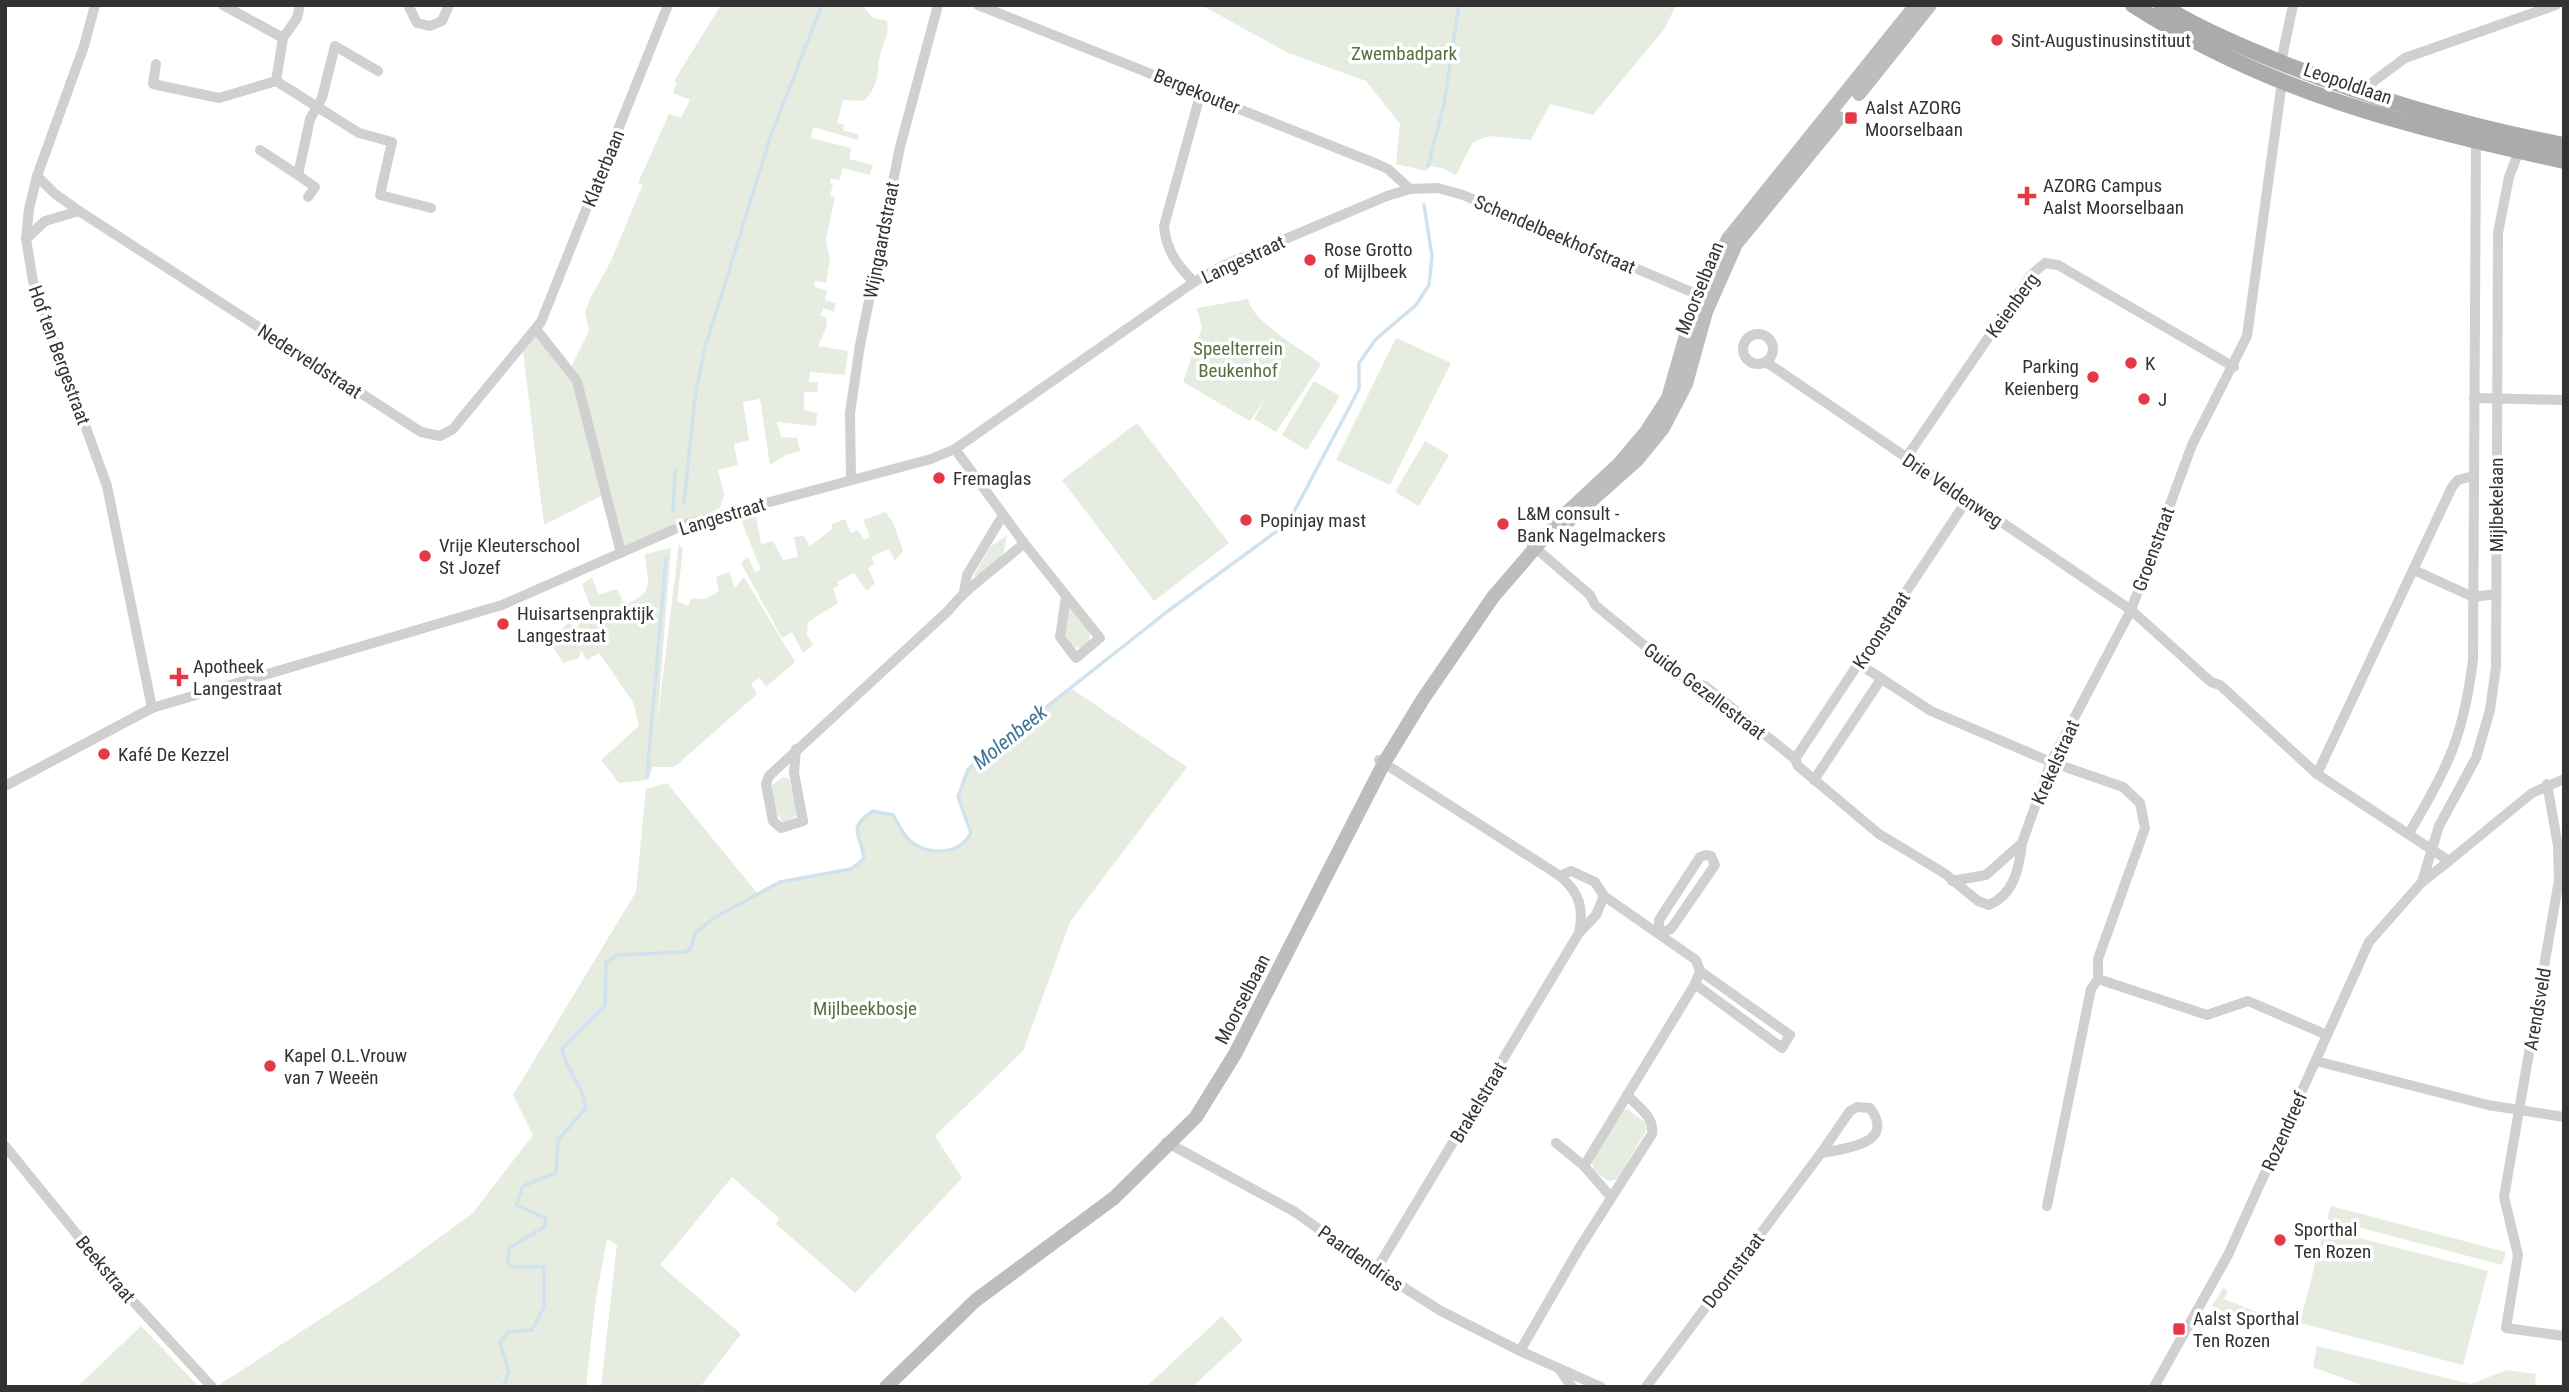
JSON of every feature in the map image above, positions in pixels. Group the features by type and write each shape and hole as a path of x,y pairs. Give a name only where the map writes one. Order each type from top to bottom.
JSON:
{"main road":[{"name":"Moorselbaan","path":"886,1387 976,1300 1096,1213 1196,1117 1217,1087 1381,762 1466,633 1533,546 1564,520 1629,453 1659,413 1668,398 1728,239 1916,5"},
{"name":"Moorselbaan","path":"1705,297 1737,244 1930,5"},
{"name":"Leopoldlaan","path":"2133,5 2197,45 2282,82 2377,116 2476,142 2564,161"},
{"name":"Leopoldlaan","path":"2161,5 2239,48 2367,91 2425,114 2564,145"}],"street":[{"name":"Hof ten Bergestraat","path":"95,5 84,46 37,176 29,209 26,239 37,292 107,486 152,708"},
{"path":"223,5 283,38"},
{"path":"276,81 283,38 297,18 300,5"},
{"path":"408,5 417,23 430,26 442,21 449,5"},
{"name":"Klaterbaan","path":"522,343 536,329 668,5"},
{"name":"Wijngaardstraat","path":"852,480 850,413 860,345 900,147 938,5"},
{"name":"Bergekouter","path":"978,5 1201,92 1388,170 1410,189"},
{"path":"2281,62 2293,5"},
{"path":"2367,91 2404,58 2556,5"},
{"path":"298,174 310,119 319,106 335,46 379,71"},
{"path":"156,64 153,84 219,98 276,81 359,133 392,142 380,195 431,208"},
{"name":"Groenstraat","path":"2282,82 2247,336 2234,367 2192,445 2131,610 2211,682 2220,685 2317,774 2449,861"},
{"path":"1194,282 1177,265 1165,243 1164,226 1201,92"},
{"name":"Mijlbekelaan","path":"2409,833 2452,758 2467,711 2473,659 2476,142"},
{"path":"260,150 315,187 308,198"},
{"name":"Mijlbekelaan","path":"2431,848 2476,758 2490,710 2496,667 2498,233 2509,177 2519,151"},
{"name":"Nederveldstraat","path":"37,176 54,193 79,211 421,432 440,436 453,429 522,343"},
{"name":"Schendelbeekhofstraat","path":"1410,189 1438,188 1463,195 1705,297"},
{"name":"Langestraat","path":"5,786 152,708 502,605 684,525 931,459 955,449 1194,282 1224,265 1387,196 1410,189"},
{"path":"26,239 45,221 60,214 79,211"},
{"name":"Keienberg","path":"1906,458 2031,275 2045,263 2058,265 2234,367"},
{"path":"536,329 577,381 621,553"},
{"name":"Drie Veldenweg","path":"1771,361 1906,458 2131,610"},
{"path":"2474,398 2564,400"},
{"path":"955,449 1024,543 1066,597 1076,604 1100,638 1076,659 1060,637 1066,597"},
{"path":"2317,774 2452,487 2458,480 2473,476"},
{"name":"Kroonstraat","path":"1795,759 1967,500"},
{"path":"964,592 967,575 1003,515"},
{"path":"796,749 794,773 803,821 781,828 774,821 766,784 769,776 796,749 948,611 964,592 982,582 1024,543"},
{"name":"Guido Gezellestraat","path":"1533,546 1590,595 1595,605 1688,681 1705,686 1795,759 1798,766 1879,834 1978,901 1989,905 2012,887 2022,844"},
{"path":"2414,569 2473,597 2496,594"},
{"name":"Krekelstraat","path":"1952,881 1986,875 2022,844 2051,762 2131,610"},
{"path":"1859,664 1931,711 2051,762 2123,787 2140,803 2146,828 2098,959 2098,979 2091,989 2047,1206"},
{"name":"Kroonstraat","path":"1814,780 1881,679"},
{"path":"1381,762 1571,885 1581,903 1579,933"},
{"path":"2449,861 2532,793 2547,784 2564,779"},
{"name":"Arendsveld","path":"2547,784 2560,863 2559,916 2504,1197 2518,1255 2506,1328 2564,1336"},
{"name":"Rozendreef","path":"2422,882 2431,848"},
{"path":"1711,856 1715,865 1671,929 1659,933 1659,920 1700,857 1711,856"},
{"name":"Rozendreef","path":"2154,1387 2228,1255 2369,942 2422,882 2449,861"},
{"path":"1560,876 1571,872 1582,874 1595,882 1604,896 1696,960 1700,971 1790,1035 1782,1048 1695,984"},
{"name":"Brakelstraat","path":"1376,1270 1579,933 1595,915 1604,896"},
{"path":"1584,1166 1695,984 1700,971"},
{"path":"2098,979 2207,1015 2248,1001 2327,1035"},
{"path":"2316,1060 2488,1105 2564,1117"},
{"path":"1520,1351 1611,1197 1652,1134 1653,1125 1627,1096"},
{"name":"Doornstraat","path":"1646,1387 1850,1111 1857,1107 1870,1108 1877,1124 1870,1139 1863,1144 1821,1153"},
{"path":"1556,1143 1584,1166 1611,1197"},
{"name":"Paardendries","path":"1168,1144 1295,1212 1376,1270 1441,1311 1559,1370 1601,1387"},
{"name":"Beekstraat","path":"5,1146 119,1286 212,1387"},
{"name":"Paardendries","path":"1559,1370 1572,1387"}],"green space":[{"path":"721,5 862,5 873,18 887,21 887,32 874,87 864,101 843,100 837,123 844,125 843,130 859,135 858,140 813,127 811,138 851,148 849,159 873,165 870,175 843,168 839,180 831,178 830,183 833,184 830,196 835,197 826,239 830,260 826,283 815,281 814,287 827,290 825,300 836,303 834,312 823,308 821,316 826,317 827,326 818,346 848,351 845,375 810,372 809,382 818,382 817,392 804,392 804,410 817,413 816,426 777,422 781,437 797,438 800,451 786,455 770,465 760,399 743,402 749,440 734,444 738,465 718,470 724,495 720,508 621,553 605,494 544,525 522,343 536,329 570,369 589,331 585,312 610,263 643,185 638,183 669,114 681,118 690,100 673,93 677,83 674,81"},
{"name":"Zwembadpark","path":"1201,5 1676,5 1665,28 1593,115 1550,104 1531,140 1489,136 1473,142 1456,175 1442,168 1428,166 1427,171 1396,164 1400,124 1366,81 1288,53"},
{"name":"Speelterrein Beukenhof","path":"1248,299 1251,308 1268,326 1321,364 1276,432 1254,419 1265,399 1250,421 1183,382 1202,327 1197,308"},
{"path":"1396,338 1451,363 1390,485 1336,460"},
{"path":"1314,381 1340,396 1307,450 1282,435"},
{"path":"1137,423 1229,543 1154,601 1062,480"},
{"path":"1425,441 1449,455 1419,506 1395,492"},
{"path":"885,512 893,522 903,551 895,561 889,549 871,557 874,564 868,568 875,583 867,591 854,573 837,582 839,585 833,589 838,603 808,622 807,635 813,645 803,653 792,632 782,638 741,563 748,557 755,572 761,570 741,520 756,516 761,544 773,541 783,560 798,557 794,537 804,536 810,546 832,529 832,524 845,519 851,533 858,530 864,540 870,536 863,520"},
{"path":"1007,535 1003,556 977,578 974,576 990,547"},
{"path":"679,544 683,549 677,601 688,606 692,598 709,597 719,591 716,577 729,572 735,588 744,577 795,662 766,687 760,678 751,683 757,694 679,763 673,767 653,767 648,780 619,783 601,760 639,726 633,702 599,653 587,660 581,650 579,658 563,663 553,647 560,641 555,635 568,623 577,627 592,611 582,584 592,578 599,595 617,589 625,605 642,595 648,585 645,554 671,548 657,725"},
{"path":"1069,606 1090,632 1089,642 1081,648 1073,647 1064,633"},
{"name":"Mijlbeekbosje","path":"1072,689 1187,767 1070,922 1023,1051 935,1136 962,1178 855,1293 776,1224 779,1218 732,1177 660,1265 741,1334 700,1387 601,1387 617,1245 607,1239 596,1298 586,1387 219,1385 382,1279 472,1214 533,1135 513,1095 636,892 646,789 667,783 758,894 780,882 851,869 864,859 857,827 873,811 893,815 906,837 924,849 951,849 959,846 971,833 958,797 968,769"},
{"path":"783,777 789,779 798,813 789,823 783,822 776,813 771,786"},
{"path":"1627,1109 1645,1122 1647,1129 1618,1179 1608,1181 1594,1171 1592,1163 1622,1112"},
{"path":"2331,1206 2506,1252 2502,1265 2327,1219"},
{"path":"2324,1229 2488,1271 2463,1365 2300,1323"},
{"path":"2223,1288 2228,1291 2224,1299 2261,1314 2255,1329 2212,1306"},
{"path":"1222,1316 1243,1340 1192,1387 1146,1387"},
{"path":"141,1326 199,1387 77,1387"},
{"path":"2317,1346 2471,1384 2507,1370 2536,1374 2535,1387 2367,1387 2313,1367"}],"waterway":[{"path":"684,503 695,397 704,351 771,135 822,5"},
{"name":"Molenbeek","path":"1428,166 1444,104 1459,5"},
{"name":"Molenbeek","path":"503,1387 509,1372 500,1342 509,1332 532,1330 544,1307 544,1267 513,1267 508,1263 509,1248 544,1227 546,1218 516,1205 523,1186 556,1173 558,1140 586,1108 562,1049 605,1006 606,963 617,955 685,952 691,948 695,933 714,918 780,882 851,869 864,859 857,827 873,811 893,815 908,839 924,849 942,851 959,846 966,840 971,833 958,797 968,769 1168,611 1288,523 1359,389 1359,363 1376,339 1416,305 1429,285 1432,256 1424,205"},
{"path":"673,511 675,471"},
{"path":"647,776 666,558"}],"place":[{"name":"Sint-Augustinusinstituut","path":"1997,40"},
{"name":"Aalst AZORG Moorselbaan","path":"1851,118"},
{"name":"AZORG Campus Aalst Moorselbaan","path":"2027,196"},
{"name":"Rose Grotto of Mijlbeek","path":"1310,260"},
{"name":"K","path":"2131,363"},
{"name":"Parking Keienberg","path":"2093,377"},
{"name":"J","path":"2144,399"},
{"name":"Fremaglas","path":"939,478"},
{"name":"Popinjay mast","path":"1246,520"},
{"name":"L&M consult - Bank Nagelmackers","path":"1503,524"},
{"name":"Vrije Kleuterschool St Jozef","path":"425,556"},
{"name":"Huisartsenpraktijk Langestraat","path":"503,624"},
{"name":"Apotheek Langestraat","path":"179,677"},
{"name":"Kafé De Kezzel","path":"104,754"},
{"name":"Kapel O.L.Vrouw van 7 Weeën","path":"270,1066"},
{"name":"Sporthal Ten Rozen","path":"2280,1240"},
{"name":"Aalst Sporthal Ten Rozen","path":"2179,1329"}]}
